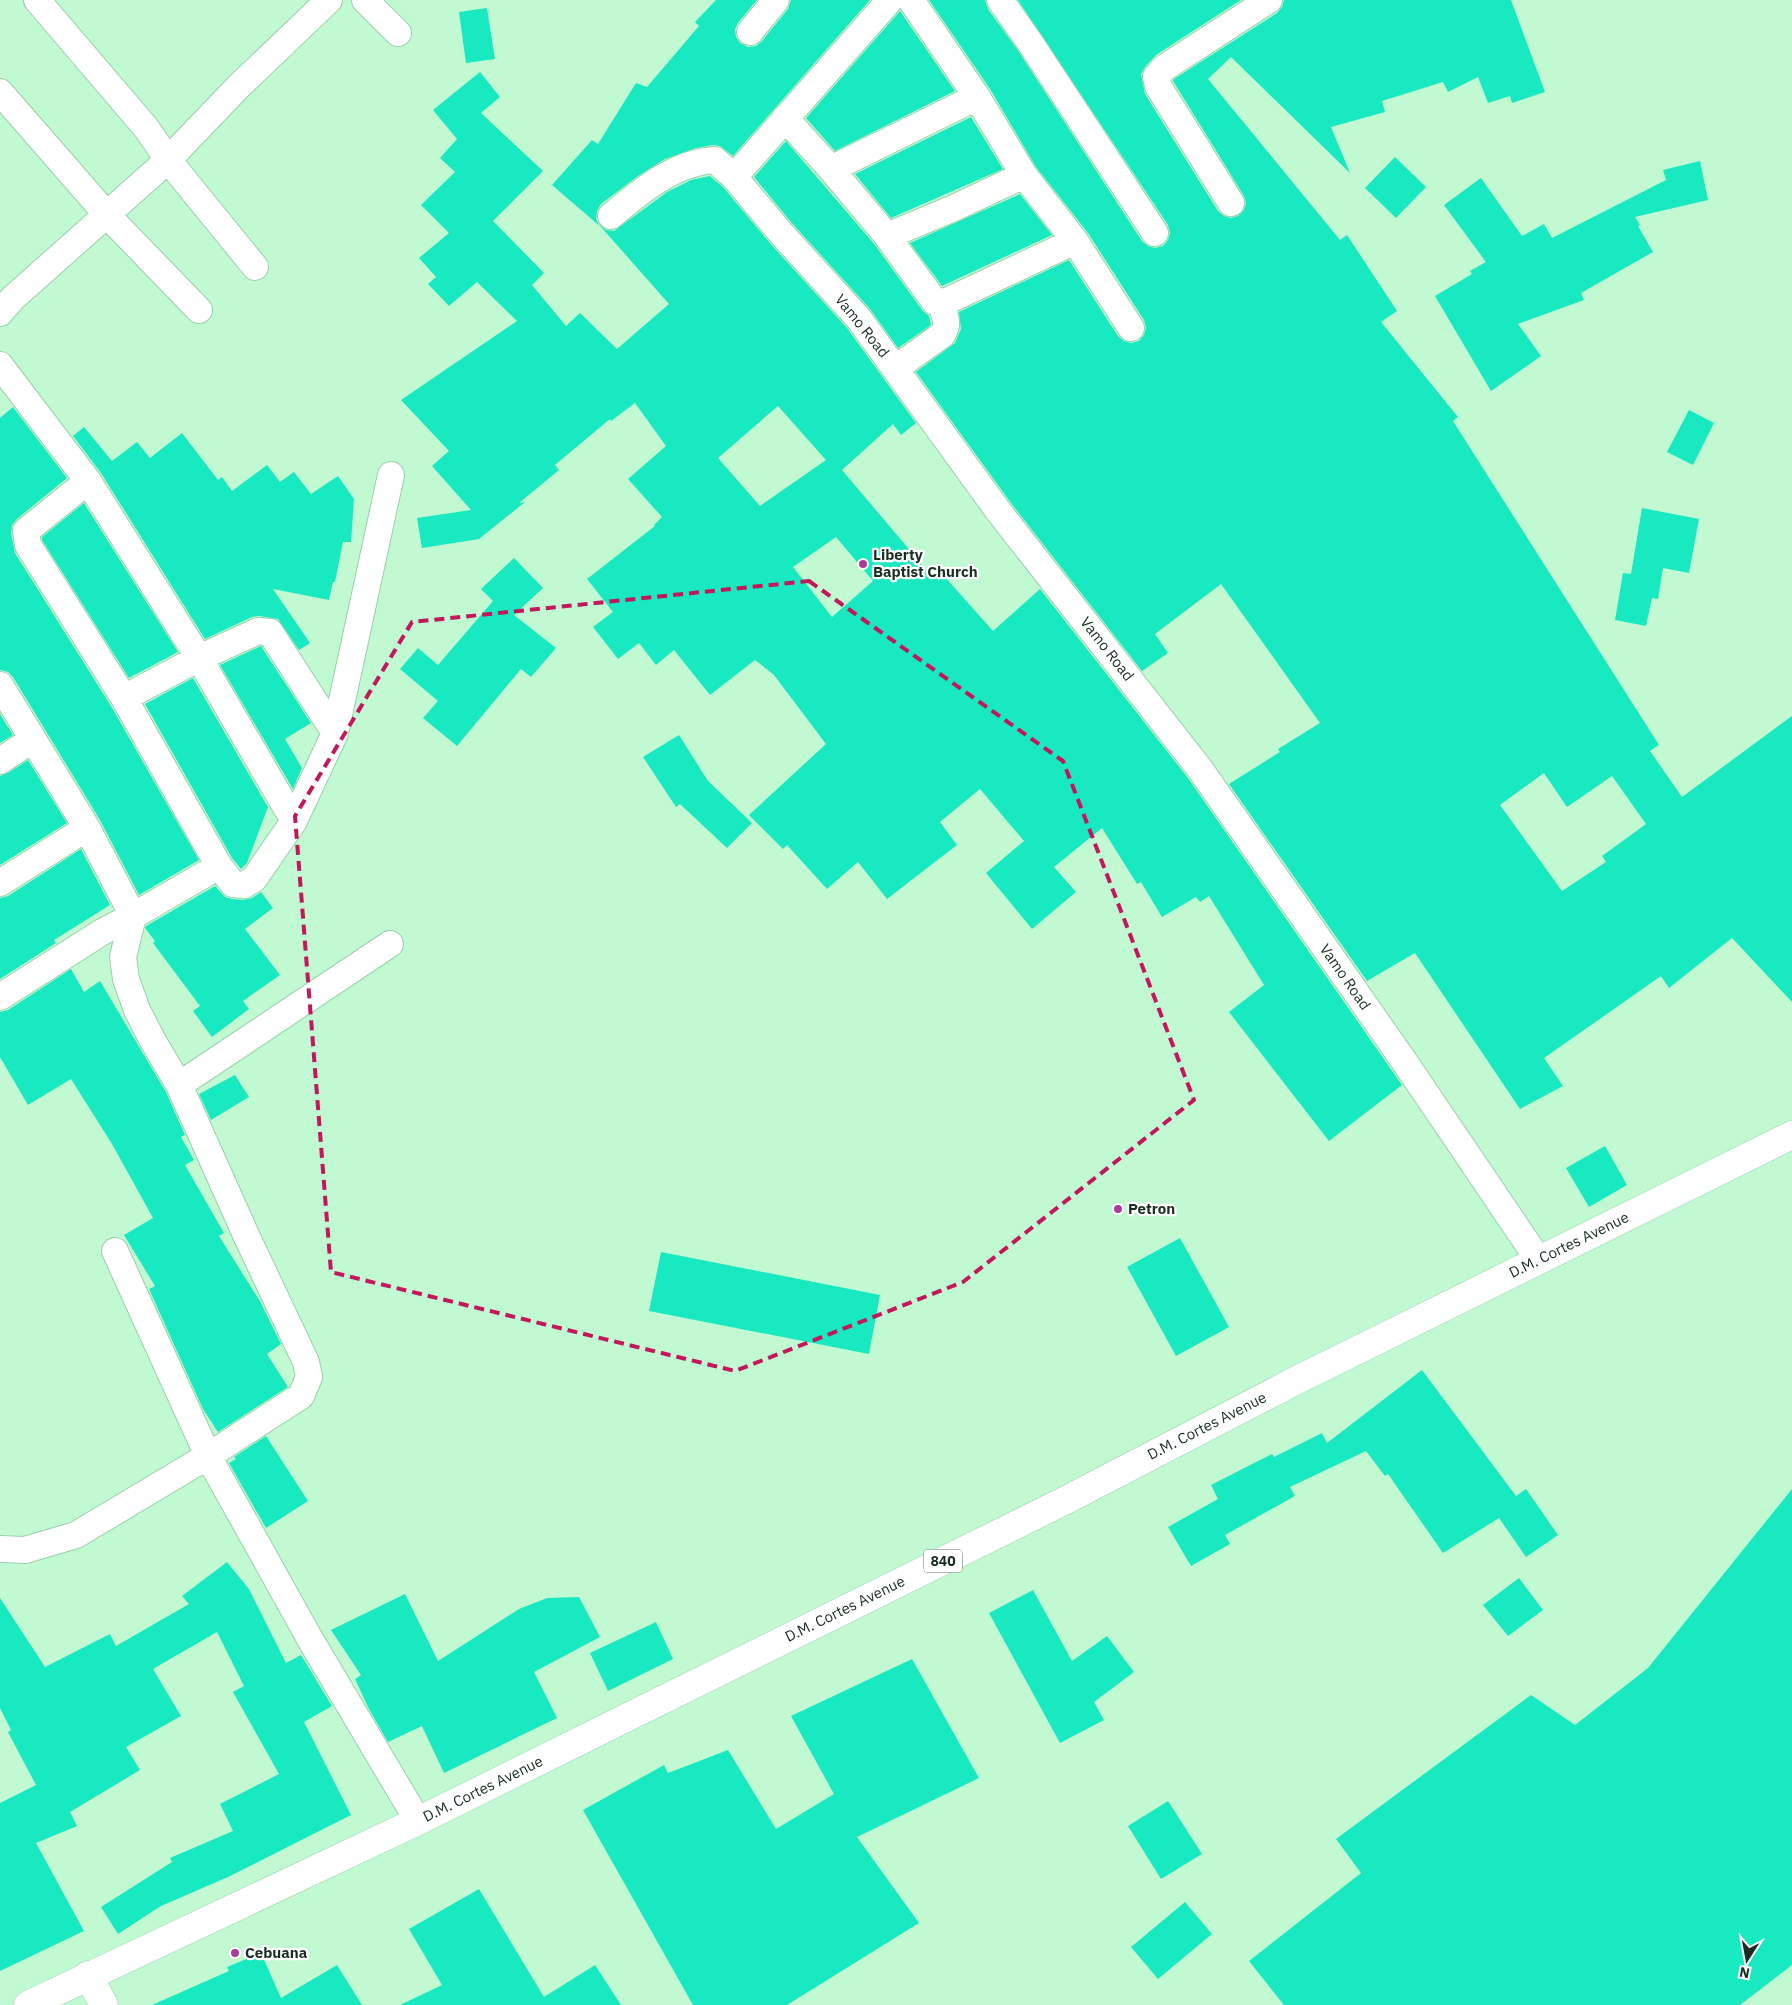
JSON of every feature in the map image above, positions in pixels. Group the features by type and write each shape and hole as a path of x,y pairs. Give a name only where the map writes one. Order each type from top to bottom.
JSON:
{"main road":[{"name":"D.M. Cortes Avenue","path":"28,2005 88,1975 418,1821 1068,1499 1286,1385 1538,1259 1792,1135"},
{"path":"88,1975 104,2005"}],"street":[{"path":"37,0 147,129 168,160 255,267"},
{"path":"0,313 13,298 108,216 168,160 238,87 329,0"},
{"path":"366,0 398,33"},
{"path":"750,32 776,0"},
{"path":"734,177 890,0"},
{"path":"910,0 978,97 1024,175 1075,241 1131,328"},
{"path":"1000,0 1030,41 1155,233"},
{"path":"1231,202 1158,86 1156,77 1164,68 1269,0"},
{"path":"0,92 108,216 199,310"},
{"path":"831,169 978,97"},
{"path":"785,118 887,236 935,302 947,301 1075,241"},
{"name":"Vamo Road","path":"611,216 642,190 673,172 704,161 716,160 734,177 780,232 859,319 1000,512 1200,769 1404,1061 1538,1259"},
{"path":"887,236 954,208 1024,175"},
{"path":"896,368 942,335 946,330 947,325 941,302"},
{"path":"0,365 88,481 199,658 294,821"},
{"path":"88,481 26,531 28,545 124,698 219,866 233,884 244,886 254,879 294,821 335,733 391,475"},
{"path":"124,698 199,658 258,631 270,632 335,733"},
{"path":"0,685 87,828 133,916 122,957 126,978 137,1010 179,1085 246,1235 306,1362 309,1378 301,1396 208,1456 76,1535 25,1550 0,1549"},
{"path":"0,761 33,739"},
{"path":"0,883 87,828"},
{"path":"0,996 102,932 219,866"},
{"path":"179,1085 390,944"},
{"path":"115,1251 208,1456 310,1639 418,1821"}],"highlighted area":[{"path":"809,581 1063,761 1194,1100 963,1282 735,1371 331,1272 295,816 412,622"}],"building":[{"path":"716,0 757,0 735,29 736,37 740,43 748,47 756,46 788,9 791,0 870,0 733,156 720,146 713,145 696,148 665,159 638,176 601,204 597,211 596,219 599,225 606,230 614,231 667,192 691,180 710,176 723,187 769,242 847,328 916,423 901,435 893,424 842,470 930,574 937,568 993,631 1040,589 1188,778 1402,1085 1329,1141 1229,1012 1264,985 1209,896 1200,902 1196,897 1162,917 1141,882 1137,884 1102,828 1054,867 1076,892 1032,929 986,873 1024,841 980,789 940,822 957,845 887,899 858,862 827,889 787,845 783,849 749,815 826,744 774,675 755,660 710,695 674,650 656,665 639,643 618,659 593,627 613,612 587,579 655,526 662,517 628,479 666,446 635,403 611,421 610,419 555,465 559,470 519,503 525,502 479,539 422,548 417,518 471,510 432,466 449,451 401,400 517,321 477,282 449,306 428,284 436,277 419,258 449,233 421,205 455,172 440,158 457,139 433,110 480,72 500,97 481,113 543,171 493,221 544,273 532,285 566,326 580,313 617,349 669,304 602,228 552,185 592,140 598,144 636,83 647,87 699,26 695,22","holes":["778,406 826,460 760,506 718,458","836,537 873,581 832,617 793,567"]},
{"path":"929,0 985,0 988,9 1017,49 1142,241 1148,246 1155,248 1163,246 1168,240 1170,233 1168,225 1018,0 1241,0 1156,55 1141,74 1145,94 1218,211 1224,216 1231,218 1238,216 1244,210 1246,203 1244,196 1173,81 1174,79 1277,13 1282,7 1284,0 1511,0 1545,92 1512,103 1510,96 1488,103 1478,77 1448,92 1443,82 1382,101 1385,112 1331,127 1350,173 1231,57 1208,79 1340,240 1347,235 1397,311 1381,322 1458,417 1453,421 1659,745 1650,751 1682,797 1792,716 1792,1002 1732,938 1669,988 1661,976 1544,1058 1563,1086 1520,1109 1415,953 1367,981 1229,784 1280,752 1278,749 1320,723 1221,584 1155,634 1168,653 1142,671 1011,503 916,372 955,343 961,329 959,312 1069,260 1118,336 1124,341 1131,343 1139,341 1144,335 1146,328 1144,320 1088,233 1036,167 990,89","holes":["1544,773 1567,807 1612,776 1646,824 1602,856 1606,862 1562,891 1500,805"]},
{"path":"487,8 495,59 466,63 459,12"},
{"path":"900,11 955,91 835,151 806,118"},
{"path":"971,117 1003,169 891,218 855,174"},
{"path":"786,141 875,245 923,311 929,316 931,325 898,348 870,309 791,222 754,177"},
{"path":"1395,157 1426,187 1396,218 1365,188"},
{"path":"1700,161 1708,200 1635,217 1653,252 1581,293 1584,300 1518,324 1541,356 1491,391 1435,296 1472,274 1470,271 1486,262 1444,205 1481,178 1522,236 1544,224 1552,238 1666,180 1663,170"},
{"path":"1020,194 1052,235 942,286 910,243"},
{"path":"13,407 67,478 12,525 11,533 15,553 111,706 199,860 139,895 100,820 13,677 8,672 0,670 0,418"},
{"path":"1689,410 1714,423 1693,465 1667,452"},
{"path":"84,427 112,461 137,442 150,458 182,433 218,480 222,477 232,491 267,465 280,482 294,472 311,494 338,476 354,499 351,542 343,542 335,582 333,582 329,600 273,589 310,643 299,650 278,619 259,616 252,617 205,639 101,473 73,436"},
{"path":"84,503 178,652 129,678 42,540 42,537"},
{"path":"1642,508 1699,519 1689,573 1663,568 1658,599 1652,598 1646,626 1615,620 1623,573 1631,574"},
{"path":"514,558 543,588 514,615 556,648 531,677 521,669 457,746 423,718 438,701 400,669 418,648 438,665 493,601 481,589"},
{"path":"261,646 311,723 285,739 302,768 293,789 220,665"},
{"path":"193,678 268,807 247,863 241,869 232,858 145,704"},
{"path":"0,714 13,735 0,743"},
{"path":"679,735 708,781 752,823 727,848 680,804 676,807 643,757"},
{"path":"28,760 67,823 0,865 0,776"},
{"path":"81,849 110,905 54,940 56,943 0,979 0,898 8,896"},
{"path":"215,886 225,897 232,899 243,900 252,898 261,892 273,908 245,929 280,975 243,1001 249,1009 212,1037 193,1011 200,1006 153,943 155,941 145,928"},
{"path":"71,969 84,992 100,981 166,1092 185,1135 181,1137 194,1160 185,1165 224,1233 219,1236 261,1303 281,1344 267,1354 288,1387 218,1432 203,1409 149,1289 155,1286 124,1235 153,1218 112,1144 71,1079 28,1105 0,1057 0,1012 8,1010"},
{"path":"235,1075 249,1097 211,1120 199,1094"},
{"path":"1605,1146 1627,1185 1589,1207 1566,1168"},
{"path":"1180,1238 1229,1327 1176,1356 1127,1267"},
{"path":"661,1252 880,1295 869,1354 649,1311"},
{"path":"1422,1370 1516,1496 1526,1489 1558,1535 1526,1557 1499,1518 1443,1553 1388,1474 1385,1476 1366,1451 1290,1487 1295,1496 1225,1535 1230,1544 1191,1566 1168,1527 1218,1499 1211,1485 1272,1454 1274,1457 1322,1433 1327,1443"},
{"path":"266,1436 308,1501 266,1528 229,1463 236,1459 234,1457"},
{"path":"1792,1489 1792,1965 1740,2005 1284,2005 1249,1961 1361,1873 1336,1839 1531,1695 1575,1725 1648,1668"},
{"path":"227,1562 249,1589 286,1663 301,1655 332,1706 304,1722 351,1815 228,1877 161,1906 118,1934 101,1907 172,1862 170,1858 233,1831 220,1804 279,1774 233,1692 244,1686 217,1632 153,1669 181,1716 126,1747 140,1770 70,1812 77,1826 36,1843 84,1931 0,1971 0,1803 36,1785 8,1732 11,1730 0,1708 0,1598 45,1667 110,1634 116,1646 189,1604 182,1596"},
{"path":"1519,1578 1543,1610 1508,1636 1483,1605"},
{"path":"1033,1590 1072,1661 1107,1636 1134,1672 1094,1702 1104,1720 1060,1743 989,1613"},
{"path":"405,1594 438,1661 519,1609 547,1598 579,1597 600,1637 534,1672 557,1718 444,1773 422,1726 388,1742 369,1709 355,1679 361,1675 331,1630"},
{"path":"656,1622 673,1659 608,1691 590,1653"},
{"path":"912,1659 979,1778 857,1837 919,1923 787,2005 693,2005 583,1810 664,1765 668,1773 728,1750 776,1829 834,1794 791,1716"},
{"path":"1168,1801 1202,1854 1161,1879 1128,1826"},
{"path":"479,1889 544,1997 595,1965 621,2005 400,2005 442,1985 409,1929"},
{"path":"1185,1902 1212,1934 1158,1979 1131,1947"},
{"path":"261,1953 281,1998 337,1965 362,2005 152,2005 229,1971 227,1967"}],"place":[{"name":"Liberty Baptist Church","path":"863,564"},
{"name":"Petron","path":"1118,1209"},
{"name":"Cebuana","path":"235,1953"}]}
